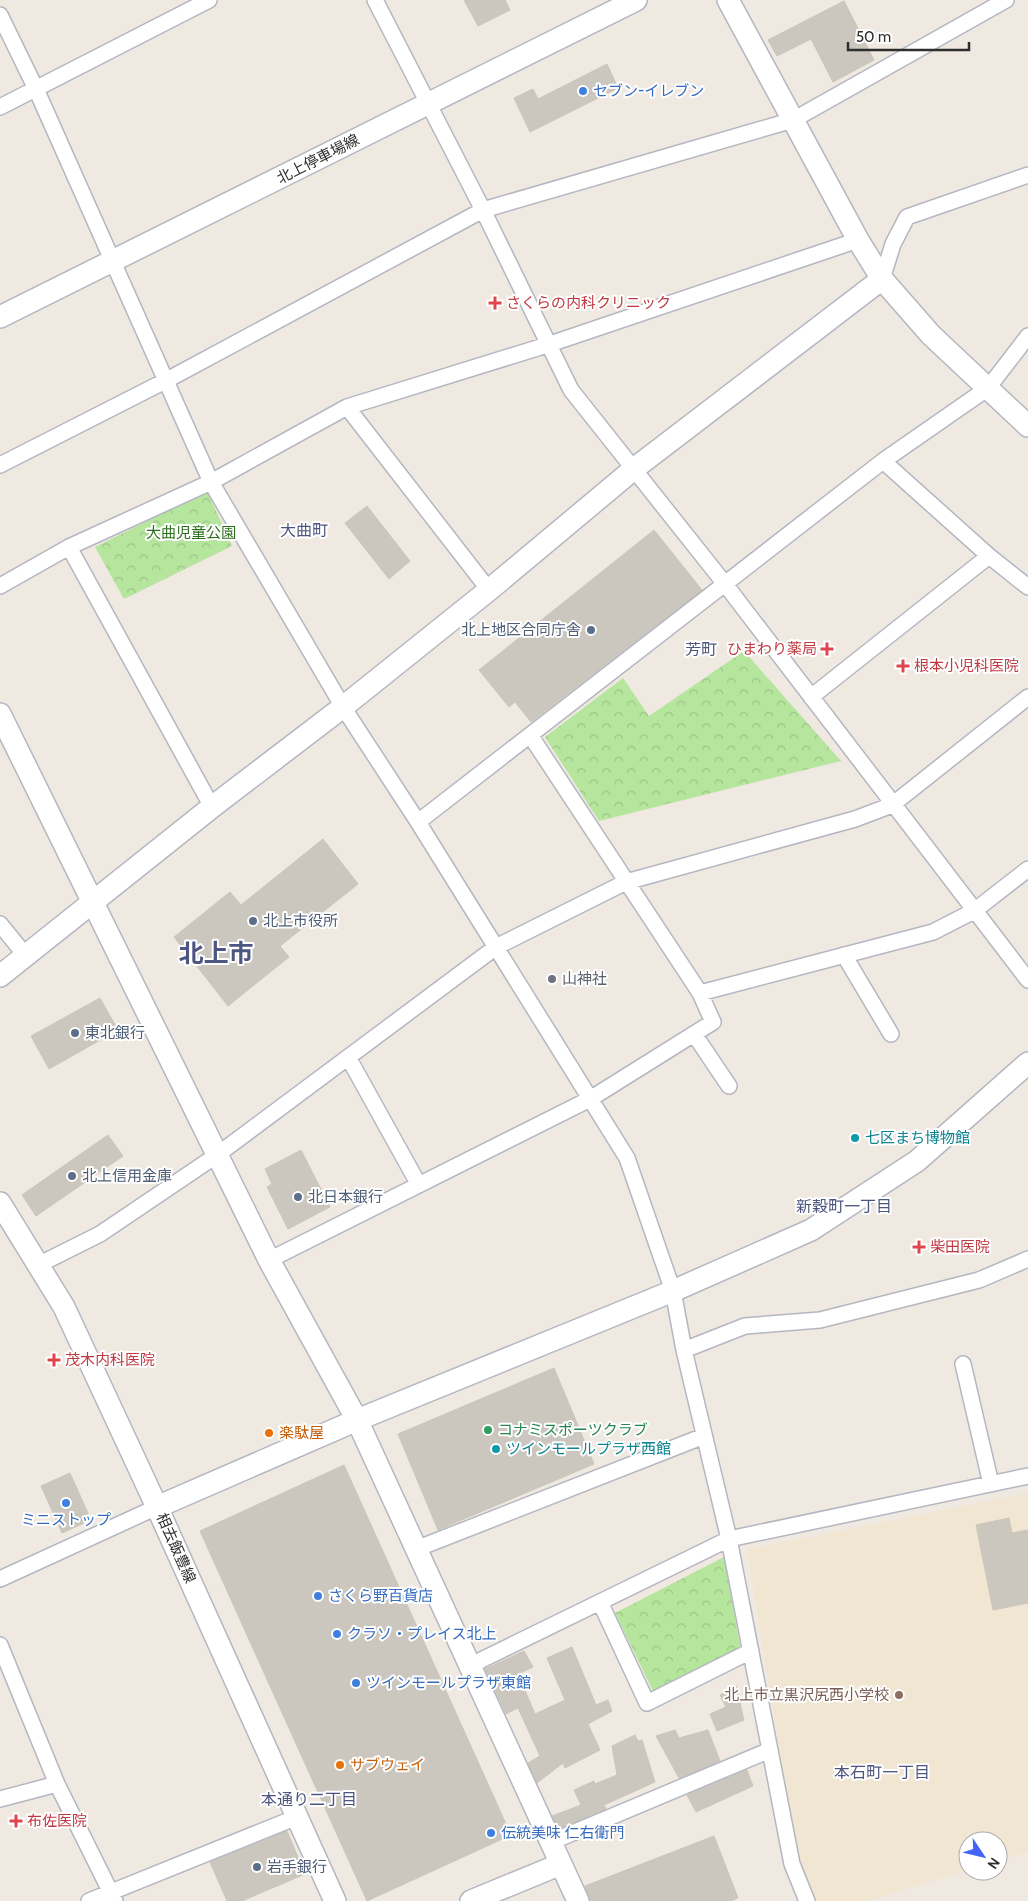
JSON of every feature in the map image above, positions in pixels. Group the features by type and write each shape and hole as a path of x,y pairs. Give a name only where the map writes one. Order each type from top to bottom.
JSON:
{"street":[{"path":"0,107 209,0"},
{"path":"375,0 483,210 547,345 571,390 635,468 725,584 1028,980"},
{"name":"北上停車場線","path":"0,317 114,262 636,0"},
{"path":"728,0 858,240 882,279 931,334 1028,426"},
{"path":"0,466 167,380 483,210 793,120 1006,0"},
{"path":"0,15 36,89 211,482 343,707 418,822 627,1158 673,1291 684,1350 729,1539 792,1864 807,1901"},
{"path":"0,976 212,806 343,707 489,590 635,468 882,279 893,244 907,217 1028,175"},
{"path":"0,586 68,547 211,482 347,407 547,345 858,240"},
{"path":"418,822 883,461 988,388 1028,336"},
{"path":"347,407 489,590"},
{"path":"883,461 989,556 1028,587"},
{"path":"68,547 212,806"},
{"path":"811,697 989,556"},
{"path":"38,1265 100,1234 217,1155 496,947 626,882 855,819 892,804 1028,697"},
{"path":"0,714 269,1260 357,1420 578,1901"},
{"path":"269,1260 590,1099 712,1022 700,993 530,735"},
{"path":"700,993 933,932 974,911 1028,869"},
{"path":"0,924 26,956"},
{"path":"844,956 891,1034"},
{"path":"694,1034 729,1086"},
{"path":"348,1057 419,1185"},
{"path":"0,1579 157,1507 357,1420 673,1291 811,1230 917,1162 1028,1064"},
{"name":"相去飯豊線","path":"0,1203 64,1307 336,1901"},
{"path":"684,1350 744,1326 820,1320 979,1280 1028,1259"},
{"path":"963,1364 991,1484"},
{"path":"416,1549 704,1436"},
{"path":"469,1666 729,1539 1028,1476"},
{"path":"600,1602 647,1703 751,1652"},
{"path":"0,1645 57,1784 113,1897"},
{"path":"551,1842 770,1750"},
{"path":"0,1799 57,1784"},
{"path":"89,1901 113,1897 297,1817"},
{"path":"470,1901 561,1864"}],"shaded area":[{"name":"北上市立黒沢尻西小学校","path":"1028,1493 1028,1852 1008,1858 1008,1831 958,1831 958,1873 867,1901 815,1901 797,1860 747,1550"}],"green space":[{"name":"大曲児童公園","path":"207,491 232,546 124,599 95,547"},
{"path":"744,651 841,761 599,821 545,737 623,678 649,716"},
{"path":"724,1557 741,1650 653,1691 615,1613"}],"building":[{"path":"464,0 505,0 510,10 478,26"},
{"path":"844,1 874,60 833,82 811,39 777,56 768,40"},
{"name":"セブン-イレブン","path":"607,64 618,88 530,132 514,98 533,89 538,99"},
{"path":"367,506 410,561 389,579 345,523"},
{"name":"北上地区合同庁舎","path":"654,530 702,590 531,722 515,702 509,707 479,670"},
{"name":"北上市役所","path":"323,839 358,884 280,946 289,957 228,1006 174,937 230,892 241,905"},
{"name":"東北銀行","path":"100,998 118,1030 49,1069 31,1036"},
{"name":"北上信用金庫","path":"108,1135 123,1156 36,1216 22,1195"},
{"name":"北日本銀行","path":"301,1150 330,1207 288,1229 267,1187 272,1184 265,1169"},
{"name":"ツインモールプラザ西館","path":"554,1368 594,1464 438,1530 398,1434"},
{"name":"ツインモールプラザ東館","path":"344,1465 511,1835 367,1901 200,1531"},
{"name":"ミニストップ","path":"70,1473 91,1520 62,1533 41,1486"},
{"path":"1009,1518 1012,1533 1028,1530 1028,1603 993,1610 976,1525"},
{"path":"572,1647 596,1705 608,1700 612,1711 588,1724 600,1750 565,1768 563,1763 537,1783 528,1763 540,1756 518,1708 506,1714 485,1669 524,1651 533,1667 518,1674 535,1714 565,1700 547,1658"},
{"path":"736,1686 744,1720 717,1731 710,1714 726,1707 720,1695"},
{"path":"675,1730 679,1738 708,1730 720,1761 679,1778 656,1736"},
{"path":"635,1735 638,1741 642,1740 655,1782 604,1805 606,1809 559,1829 552,1816 581,1805 574,1790 594,1781 595,1784 617,1775 612,1746"},
{"path":"747,1770 753,1786 696,1812 687,1795"},
{"name":"岩手銀行","path":"287,1831 305,1874 242,1901 227,1901 210,1862"},
{"path":"714,1836 738,1898 730,1901 590,1901 585,1886"}],"place":[{"name":"セブン-イレブン","path":"583,91"},
{"name":"さくらの内科クリニック","path":"495,303"},
{"name":"北上地区合同庁舎","path":"591,630"},
{"name":"ひまわり薬局","path":"827,649"},
{"name":"根本小児科医院","path":"903,666"},
{"name":"北上市役所","path":"253,921"},
{"name":"山神社","path":"552,979"},
{"name":"東北銀行","path":"75,1033"},
{"name":"七区まち博物館","path":"855,1138"},
{"name":"北上信用金庫","path":"72,1176"},
{"name":"北日本銀行","path":"298,1197"},
{"name":"柴田医院","path":"919,1247"},
{"name":"茂木内科医院","path":"54,1360"},
{"name":"コナミスポーツクラブ","path":"488,1430"},
{"name":"楽駄屋","path":"269,1433"},
{"name":"ツインモールプラザ西館","path":"496,1449"},
{"name":"ミニストップ","path":"66,1503"},
{"name":"さくら野百貨店","path":"318,1596"},
{"name":"クラソ・プレイス北上","path":"337,1634"},
{"name":"ツインモールプラザ東館","path":"356,1683"},
{"name":"北上市立黒沢尻西小学校","path":"899,1695"},
{"name":"サブウェイ","path":"340,1765"},
{"name":"布佐医院","path":"16,1821"},
{"name":"伝統美味 仁右衛門","path":"491,1833"},
{"name":"岩手銀行","path":"257,1867"}],"district":[{"name":"大曲町","path":"304,530"},
{"name":"芳町","path":"701,649"},
{"name":"北上市","path":"216,953"},
{"name":"新穀町一丁目","path":"844,1206"},
{"name":"本石町一丁目","path":"882,1772"},
{"name":"本通り二丁目","path":"309,1799"}]}
